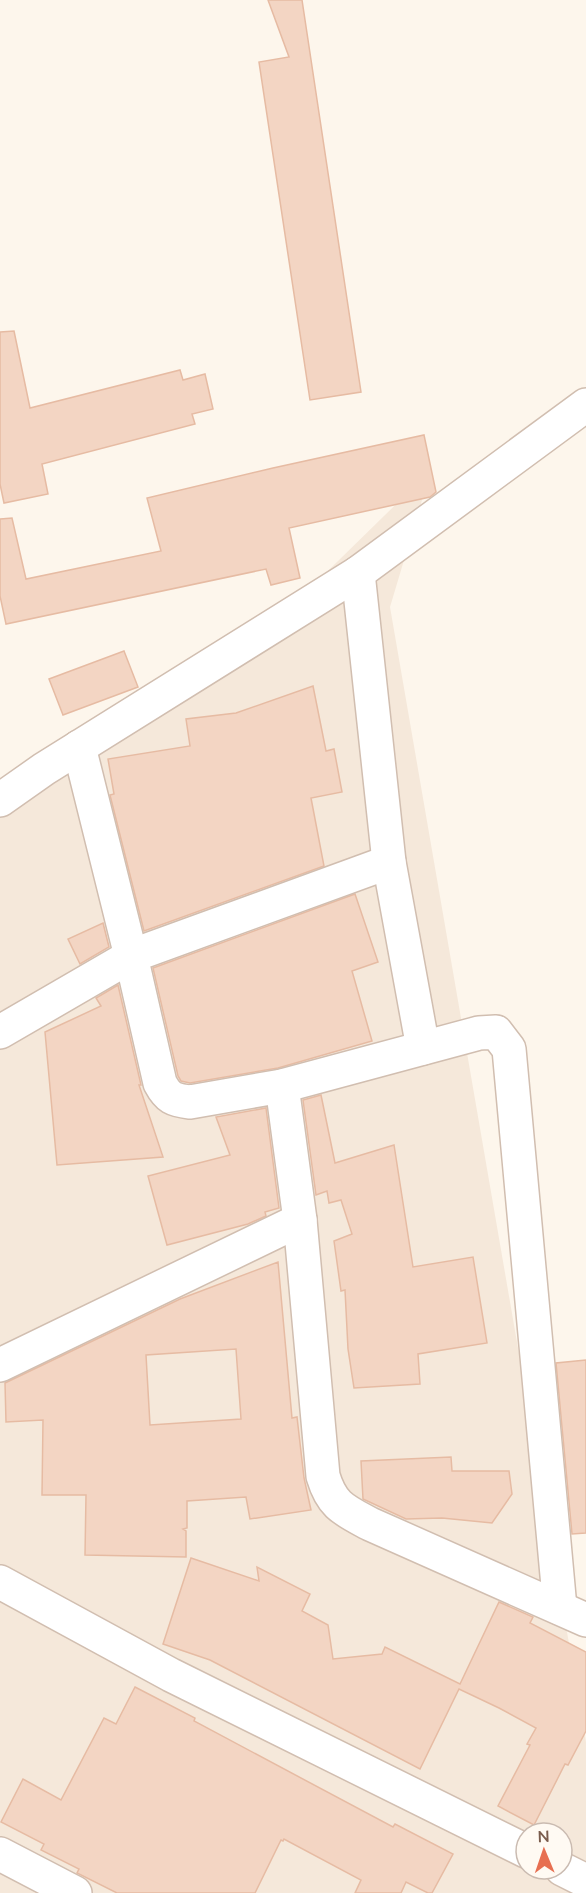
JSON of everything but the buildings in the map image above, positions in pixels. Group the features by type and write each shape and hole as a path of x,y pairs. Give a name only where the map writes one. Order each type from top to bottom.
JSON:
{"street":[{"path":"0,800 79,747 358,573 586,405"},
{"path":"358,573 389,862 423,1048"},
{"path":"79,747 160,1083 166,1094 176,1100 190,1102 282,1086 479,1033 496,1032 509,1049 573,1614"},
{"path":"0,1032 131,956 389,862"},
{"path":"282,1086 300,1220 323,1476 328,1493 341,1508 370,1524 573,1614"},
{"path":"0,1365 300,1220"},
{"path":"0,1582 171,1675 514,1845"},
{"path":"0,1854 75,1893"}],"shaded area":[{"path":"431,470 390,607 586,1742 586,1893 0,1893 0,807 291,607"}]}
